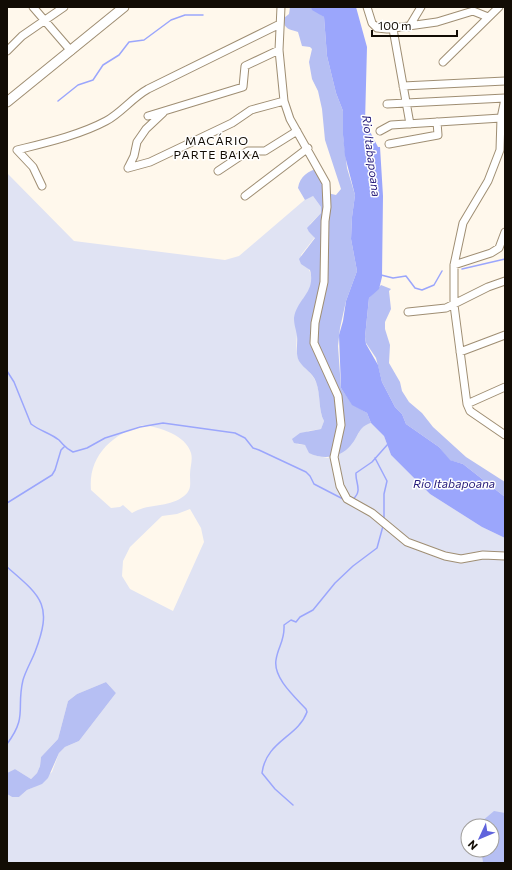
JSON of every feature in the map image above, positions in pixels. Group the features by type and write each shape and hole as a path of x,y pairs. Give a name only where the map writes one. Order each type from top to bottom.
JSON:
{"main road":[{"path":"7,102 124,7"}],"street":[{"path":"33,7 71,51"},
{"path":"7,50 22,36 46,21 64,7"},
{"path":"281,7 279,50 284,101 290,119 308,148 326,183 327,207 325,221 324,282 315,323 314,343 338,396 341,425 334,457 340,486 347,499 372,513 407,542 445,556 461,559 483,555 505,556"},
{"path":"409,27 421,7"},
{"path":"443,62 499,7"},
{"path":"368,8 372,24 377,28 393,29 409,27 437,22 473,11 488,17"},
{"path":"42,186 33,167 17,150 53,140 107,121 137,95 280,24"},
{"path":"393,29 410,124"},
{"path":"148,116 244,87 245,66 279,50"},
{"path":"403,86 505,81"},
{"path":"387,104 505,99 501,118 500,150 488,181 463,223 454,265 454,305 467,404 470,411 505,435"},
{"path":"163,112 146,129 137,142 134,156 128,168 150,162 232,123 251,110 284,101"},
{"path":"380,131 391,125 501,118"},
{"path":"389,144 438,136 437,122"},
{"path":"218,170 248,151 265,151 297,131"},
{"path":"245,196 308,148"},
{"path":"454,265 491,253 499,248 505,232"},
{"path":"408,312 446,308 488,287 505,281"},
{"path":"460,352 505,335"},
{"path":"467,404 505,387"}],"shaded area":[{"path":"290,7 311,7 324,17 327,56 336,93 343,111 343,135 347,168 355,195 351,239 357,271 346,301 338,346 341,388 352,404 367,413 371,423 361,429 354,442 342,453 326,457 320,457 309,453 305,445 294,443 292,439 300,433 321,429 324,421 316,382 298,358 297,336 294,323 296,311 308,290 311,278 310,270 301,264 299,259 315,238 307,228 321,213 321,207 313,196 305,200 298,188 305,175 319,168 324,189 327,193 336,195 341,189 325,140 322,109 318,91 312,79 309,62 312,49 310,47 302,46 298,32 287,28 284,24 284,18 289,14"},
{"path":"7,173 74,241 225,260 239,256 308,197 313,196 321,207 321,213 310,224 309,232 315,237 301,255 308,267 312,282 308,293 303,299 296,347 299,360 316,381 321,413 324,421 321,429 308,431 297,444 305,445 314,455 328,458 351,443 364,426 371,423 384,436 391,455 430,494 482,527 505,538 505,813 492,818 460,818 460,858 482,858 483,863 7,863 7,794 12,797 19,797 52,772 59,753 65,747 79,741 116,693 106,682 77,694 68,701 58,739 41,757 40,766 37,773 31,779 15,769 7,773","holes":["143,425 171,433 184,441 191,453 190,484 187,494 178,500 145,508 132,513 123,505 120,507 111,508 91,490 91,478 98,457 104,448 121,434","190,509 201,528 204,542 173,611 130,589 122,576 123,561 130,547 162,516 177,514"]},
{"path":"381,285 391,289 389,291 391,309 385,322 385,329 390,345 389,363 400,382 402,391 409,402 422,413 433,427 466,457 505,482 505,497 463,464 449,460 439,447 406,424 402,414 395,407 382,382 376,358 366,343 365,337 369,298"},
{"path":"106,682 116,693 79,741 65,747 59,753 48,778 42,784 27,790 19,797 12,797 7,794 7,773 15,769 31,779 37,773 40,766 41,757 58,739 68,701 77,694"},
{"path":"494,811 505,813 505,863 483,863 482,858 500,858 500,818 486,818"}],"water":[{"name":"Rio Itabapoana","path":"311,7 356,7 367,47 365,122 378,147 380,147 383,196 382,277 379,289 369,298 365,337 366,344 378,365 382,382 395,407 402,414 406,424 439,447 450,460 463,464 505,497 505,538 482,527 430,494 391,455 384,436 371,423 367,413 352,405 341,388 339,335 346,301 357,271 351,239 355,195 345,156 343,111 336,93 327,56 324,17 312,10"}],"waterway":[{"path":"58,101 78,85 93,80 103,65 119,55 129,42 144,40 171,20 185,15 203,15"},
{"path":"462,269 505,259"},
{"path":"381,275 393,278 406,276 415,288 422,290 434,285 442,271"},
{"path":"7,371 14,382 31,424 56,438 66,448 73,452 87,448 105,438 140,427 163,423 235,433 245,438 253,448 306,472 314,484 343,499"},
{"path":"353,499 358,493 356,473 372,462 388,444"},
{"path":"7,503 52,475 61,450 64,447"},
{"path":"375,458 387,481 384,494 384,519"},
{"path":"293,805 275,789 262,773 269,753 297,728 307,712 281,680 276,667 276,660 284,631 284,625 291,620 296,622 300,617 313,610 335,583 353,566 377,548 383,526"},
{"path":"7,567 29,586 41,603 43,612 43,623 40,636 23,680 19,719 17,726 7,744"}],"district":[{"name":"MACÁRIO PARTE BAIXA","path":"217,148"}]}
